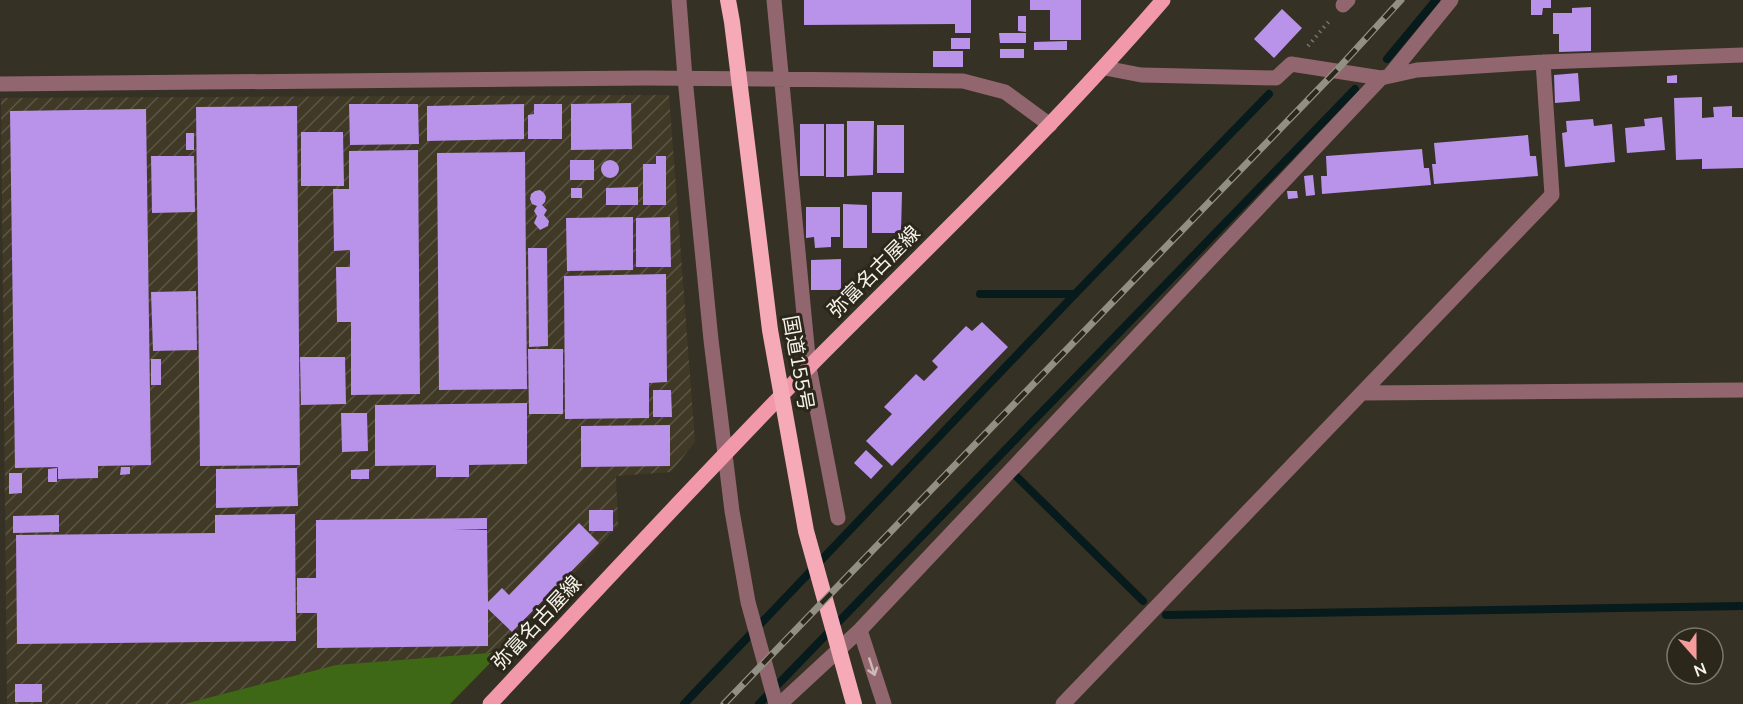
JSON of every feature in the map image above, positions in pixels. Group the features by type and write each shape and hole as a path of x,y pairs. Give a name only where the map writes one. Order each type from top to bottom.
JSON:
{"highway":[{"name":"国道155号","path":"730,0 774,353 806,531 854,704"}],"main road":[{"name":"弥富名古屋線","path":"490,704 728,450 1105,68 1162,0"}],"street":[{"path":"679,0 684,78 732,511 748,602 778,704 860,630 1385,77 1451,0"},
{"path":"774,0 809,367 838,518"},
{"path":"1105,68 1141,75 1276,78 1291,64 1385,77 1417,70 1543,62 1743,55"},
{"path":"1063,704 1552,195 1543,62"},
{"path":"0,84 684,78 963,81 1005,92 1050,125"},
{"path":"1362,393 1743,390"},
{"path":"860,630 884,704"}],"path":[{"path":"1291,64 1346,3"}],"shaded area":[{"path":"669,95 695,442 671,472 616,476 618,526 501,652 336,665 184,704 7,704 1,98"}],"green space":[{"path":"501,652 450,704 184,704 336,665"}],"building":[{"path":"804,0 971,0 971,33 955,33 955,24 804,25"},
{"path":"1030,0 1081,0 1081,40 1050,40 1050,10 1030,10"},
{"path":"1531,0 1551,0 1551,8 1543,8 1542,15 1531,15"},
{"path":"1591,7 1591,51 1559,52 1559,34 1553,34 1553,13 1572,13 1572,8"},
{"path":"1282,9 1302,28 1274,58 1254,39"},
{"path":"1018,16 1026,16 1026,32 1018,31"},
{"path":"999,33 1026,33 1026,43 1000,43"},
{"path":"951,38 970,38 970,49 951,49"},
{"path":"1067,41 1067,50 1034,50 1034,42"},
{"path":"1000,49 1024,49 1024,58 1000,58"},
{"path":"933,51 963,51 963,67 933,67"},
{"path":"1578,73 1580,101 1555,103 1554,75"},
{"path":"1677,75 1677,83 1667,83 1667,76"},
{"path":"1702,97 1702,118 1714,117 1713,107 1732,106 1732,117 1743,117 1743,168 1702,169 1702,159 1676,160 1674,98"},
{"path":"631,103 632,149 571,150 571,104"},
{"path":"349,104 418,104 419,144 350,145"},
{"path":"524,104 524,139 427,141 427,106"},
{"path":"534,104 562,104 562,139 528,139 528,115 534,114"},
{"path":"297,106 300,465 200,466 196,107"},
{"path":"146,109 151,465 98,466 98,478 58,479 58,467 15,468 10,111"},
{"path":"1662,117 1665,150 1627,153 1625,128 1645,126 1644,119"},
{"path":"1593,119 1594,126 1612,124 1615,162 1565,167 1562,133 1567,132 1566,121"},
{"path":"847,121 874,121 873,175 847,176"},
{"path":"800,124 824,124 824,176 800,176"},
{"path":"826,124 844,124 844,177 826,177"},
{"path":"877,125 904,125 904,173 877,173"},
{"path":"301,132 343,132 344,186 301,186"},
{"path":"186,133 194,133 194,150 186,150"},
{"path":"1528,135 1530,156 1536,156 1538,176 1434,184 1432,164 1436,164 1434,143"},
{"path":"1422,149 1424,168 1429,168 1431,185 1322,194 1321,176 1327,176 1326,156"},
{"path":"418,150 420,394 351,395 351,322 337,322 336,267 350,267 350,250 334,251 333,189 349,189 349,151"},
{"path":"525,152 527,389 439,390 437,153"},
{"path":"151,156 194,156 195,212 152,213"},
{"path":"656,156 666,156 666,205 643,205 643,164 656,164"},
{"path":"570,160 594,160 594,180 570,180"},
{"path":"606,160 614,160 619,165 617,176 606,178 601,173 601,165"},
{"path":"1313,175 1315,195 1306,196 1304,176"},
{"path":"638,187 638,205 606,205 606,188"},
{"path":"571,188 582,188 582,198 571,198"},
{"path":"540,190 546,197 542,205 547,210 544,215 549,221 548,226 540,230 534,223 537,216 534,211 537,206 532,204 530,199 531,194"},
{"path":"1287,191 1297,191 1298,198 1288,199"},
{"path":"872,192 902,192 901,233 872,233"},
{"path":"843,204 867,205 867,248 843,248"},
{"path":"806,207 840,207 840,237 831,237 831,247 815,248 814,237 806,238"},
{"path":"633,217 633,270 567,271 566,218"},
{"path":"670,217 671,267 636,267 636,218"},
{"path":"528,248 547,248 548,346 529,347"},
{"path":"841,259 841,290 811,290 811,260"},
{"path":"666,274 667,382 649,383 649,418 565,419 564,276"},
{"path":"196,291 197,350 153,351 151,292"},
{"path":"982,322 1008,347 892,466 866,441 892,414 884,407 916,374 924,381 938,367 932,361 966,326 972,331"},
{"path":"528,349 563,349 563,414 529,414"},
{"path":"300,357 345,357 346,404 301,405"},
{"path":"151,359 161,359 161,385 151,385"},
{"path":"653,390 671,390 672,417 653,417"},
{"path":"527,403 527,464 469,465 469,477 436,477 436,465 375,466 375,405"},
{"path":"341,413 367,413 368,451 342,452"},
{"path":"670,425 670,466 581,467 581,426"},
{"path":"866,450 883,466 871,479 854,463"},
{"path":"121,467 130,467 130,474 120,475"},
{"path":"57,468 57,482 48,482 48,469"},
{"path":"297,468 298,506 216,508 216,469"},
{"path":"369,469 369,479 351,479 351,470"},
{"path":"9,473 22,473 22,493 9,494"},
{"path":"589,510 613,510 613,531 589,531"},
{"path":"295,514 296,641 17,644 16,535 215,533 215,515"},
{"path":"59,515 59,532 13,533 13,516"},
{"path":"487,518 487,529 453,529 487,530 488,602 502,588 509,595 579,523 599,543 512,632 488,609 488,646 317,648 317,613 297,613 297,578 316,578 316,520"},
{"path":"15,684 42,684 42,702 15,702"}],"waterway":[{"path":"1387,59 1436,0"},
{"path":"759,704 1355,89"},
{"path":"684,704 1269,94"},
{"path":"980,294 1075,294"},
{"path":"1016,476 1143,601"},
{"path":"1166,615 1743,606"}],"railway":[{"path":"724,704 1336,71 1401,0"}]}
